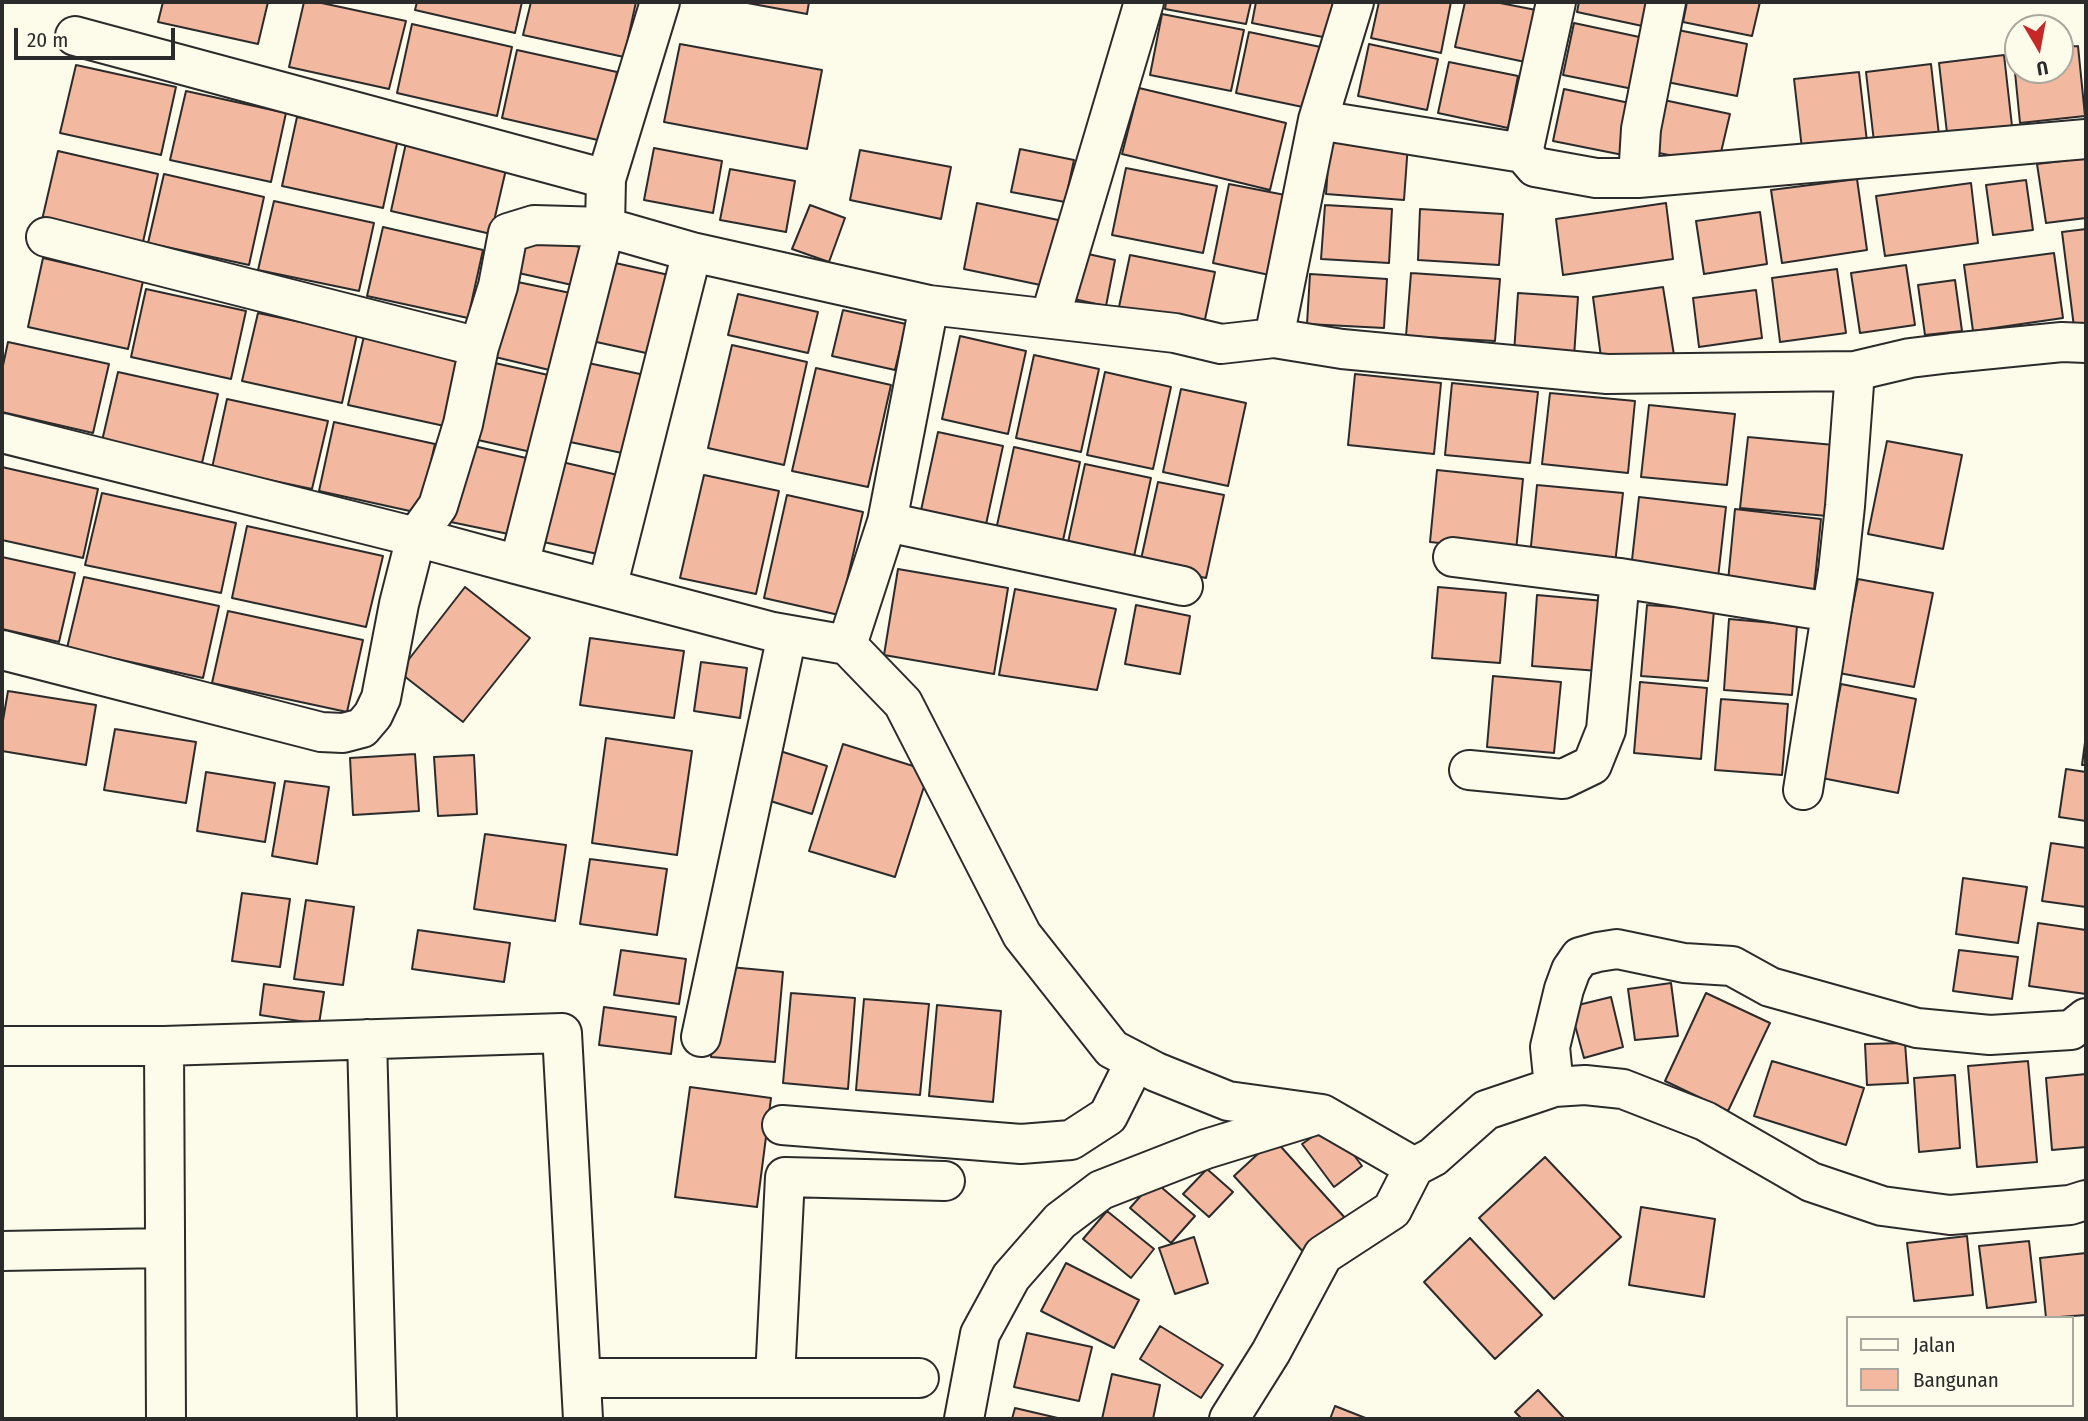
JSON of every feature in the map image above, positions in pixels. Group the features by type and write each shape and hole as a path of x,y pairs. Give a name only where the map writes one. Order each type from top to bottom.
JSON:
{"street":[{"path":"519,565 605,227 606,179 660,2"},
{"path":"1050,318 1144,2"},
{"path":"1273,338 1318,120 1354,2"},
{"path":"1523,153 1556,2"},
{"path":"1638,177 1641,129 1666,2"},
{"path":"75,36 606,179"},
{"path":"1318,120 1523,153 1535,167 1596,178 1638,177 2086,139"},
{"path":"2,650 320,732 343,733 362,728 373,715 381,698 398,604 416,537 438,506 463,424 479,347 498,286 508,233 534,225 605,227 692,252 929,305 1175,334 1221,344 1273,338 1342,349 1607,374 1855,371 1910,358 1951,353 2062,342 2086,343"},
{"path":"46,237 479,347"},
{"path":"607,588 692,252"},
{"path":"847,645 887,522 929,305"},
{"path":"1803,790 1845,506 1855,371"},
{"path":"2,433 416,537 787,635 847,645 903,702 1022,935 1112,1049 1156,1072 1228,1101 1322,1114 1414,1167"},
{"path":"887,522 1183,586"},
{"path":"1453,557 1620,578 1831,612"},
{"path":"1469,770 1563,779 1592,765 1606,730 1620,578"},
{"path":"701,1037 787,635"},
{"path":"1554,1087 1550,1047 1571,970 1580,957 1617,949 1684,963 1731,966 1770,987 1917,1028 1990,1035 2071,1030 2086,1018"},
{"path":"2,1046 164,1046 562,1033 583,1419"},
{"path":"367,1039 377,1419"},
{"path":"164,1046 166,1419"},
{"path":"782,1125 1021,1144 1070,1140 1108,1116 1135,1062"},
{"path":"1228,1419 1271,1352 1323,1255 1392,1210 1414,1167 1433,1157 1486,1110 1554,1087 1585,1085 1623,1089 1705,1121 1811,1182 1882,1206 1950,1215 2070,1205 2086,1200"},
{"path":"964,1419 981,1334 1011,1277 1060,1221 1101,1190 1206,1149 1322,1114"},
{"path":"775,1378 785,1177 944,1181"},
{"path":"2,1251 165,1248"},
{"path":"581,1378 919,1378"}],"building":[{"path":"163,2 268,2 258,44 158,22"},
{"path":"304,2 317,2 406,21 389,89 289,67"},
{"path":"417,2 522,2 515,33 415,10"},
{"path":"531,2 636,2 624,57 523,35"},
{"path":"742,2 809,2 807,14"},
{"path":"1166,2 1251,2 1246,24 1165,9"},
{"path":"1256,2 1341,2 1333,39 1252,23"},
{"path":"1379,2 1451,2 1441,53 1371,38"},
{"path":"1465,2 1495,2 1536,10 1525,62 1455,47"},
{"path":"1579,2 1652,2 1647,27 1577,12"},
{"path":"1687,2 1760,2 1752,36 1683,22"},
{"path":"1162,14 1244,30 1231,91 1150,75"},
{"path":"1574,23 1644,38 1633,89 1563,75"},
{"path":"412,24 512,47 497,116 397,93"},
{"path":"1678,30 1747,44 1737,96 1667,82"},
{"path":"1249,32 1330,49 1317,110 1236,93"},
{"path":"680,44 822,70 807,149 664,122"},
{"path":"1369,44 1438,59 1427,110 1358,96"},
{"path":"2074,46 2078,46 2085,116 2020,123 2016,84 2074,84"},
{"path":"517,50 617,72 602,141 502,118"},
{"path":"2004,55 2004,84 2007,84 2012,126 1947,133 1939,63"},
{"path":"1449,62 1518,76 1508,128 1438,113"},
{"path":"1931,64 1939,135 1874,142 1866,72"},
{"path":"76,65 176,87 161,155 60,133"},
{"path":"1859,72 1867,142 1802,149 1794,79"},
{"path":"1139,88 1286,123 1270,190 1122,154"},
{"path":"1564,89 1634,104 1623,155 1553,141"},
{"path":"186,91 286,113 271,182 170,160"},
{"path":"1659,99 1730,114 1718,165 1649,151"},
{"path":"297,117 398,139 383,208 282,186"},
{"path":"1330,139 1408,144 1404,200 1326,194"},
{"path":"406,143 507,165 491,234 391,211"},
{"path":"654,148 722,161 713,213 644,200"},
{"path":"1020,149 1074,160 1065,202 1011,192"},
{"path":"860,150 951,167 941,219 850,200"},
{"path":"58,151 158,174 143,242 42,220"},
{"path":"2086,158 2086,218 2046,223 2037,164"},
{"path":"1126,168 1217,186 1203,253 1112,235"},
{"path":"730,169 795,181 786,232 720,220"},
{"path":"164,174 264,197 249,265 148,243"},
{"path":"1857,179 1867,250 1782,263 1771,190"},
{"path":"2026,180 2033,230 1993,235 1986,185"},
{"path":"1971,183 1978,243 1885,256 1876,196"},
{"path":"1229,184 1290,196 1274,276 1213,263"},
{"path":"274,201 374,223 359,291 258,270"},
{"path":"977,203 1063,221 1050,287 964,269"},
{"path":"1666,203 1673,259 1563,275 1556,219"},
{"path":"810,205 845,218 829,262 792,249"},
{"path":"1325,205 1392,209 1389,263 1321,259"},
{"path":"1420,209 1503,214 1499,265 1418,260"},
{"path":"1760,212 1767,264 1704,274 1696,221"},
{"path":"383,227 483,250 468,318 367,296"},
{"path":"2086,229 2086,326 2074,327 2062,232"},
{"path":"523,234 589,249 581,287 514,272"},
{"path":"1079,252 1115,260 1106,306 1069,298"},
{"path":"2054,253 2063,318 1973,331 1964,265"},
{"path":"1130,255 1215,272 1204,324 1119,307"},
{"path":"43,258 143,281 128,349 28,327"},
{"path":"602,260 700,282 682,361 583,339"},
{"path":"1906,265 1915,325 1860,333 1851,273"},
{"path":"1837,269 1846,333 1780,342 1772,278"},
{"path":"1411,273 1500,279 1495,341 1406,336"},
{"path":"1310,274 1387,279 1384,328 1307,324"},
{"path":"508,280 580,295 562,373 491,356"},
{"path":"1955,280 1962,331 1925,335 1918,285"},
{"path":"1663,287 1674,355 1602,365 1593,297"},
{"path":"146,289 246,311 231,379 131,357"},
{"path":"1756,290 1762,338 1699,347 1693,298"},
{"path":"1518,293 1578,297 1574,357 1514,353"},
{"path":"738,294 818,312 808,353 728,335"},
{"path":"843,310 906,324 895,370 832,356"},
{"path":"258,313 357,334 342,403 242,381"},
{"path":"364,336 464,358 449,427 348,405"},
{"path":"960,336 1026,351 1008,434 942,419"},
{"path":"8,342 109,364 93,433 2,412 2,370"},
{"path":"732,345 807,362 784,465 708,448"},
{"path":"1034,355 1099,369 1081,452 1016,438"},
{"path":"574,360 673,381 655,460 556,439"},
{"path":"486,361 557,377 540,454 469,438"},
{"path":"816,368 891,385 868,487 792,471"},
{"path":"118,372 218,394 202,463 102,441"},
{"path":"1105,372 1171,387 1153,469 1087,455"},
{"path":"1355,374 1441,383 1434,454 1348,445"},
{"path":"1452,383 1538,392 1530,463 1445,455"},
{"path":"1181,389 1246,403 1228,486 1163,472"},
{"path":"1550,393 1635,401 1628,473 1542,464"},
{"path":"227,399 328,421 312,489 212,468"},
{"path":"1649,405 1735,414 1727,485 1641,477"},
{"path":"334,422 435,444 419,513 319,491"},
{"path":"938,432 1003,446 985,529 920,515"},
{"path":"1748,437 1834,445 1827,516 1740,508"},
{"path":"1887,441 1962,455 1943,549 1868,534"},
{"path":"465,444 535,460 518,536 446,521"},
{"path":"1014,447 1080,462 1062,545 996,530"},
{"path":"549,459 648,482 629,561 530,539"},
{"path":"1085,464 1151,478 1133,561 1067,547"},
{"path":"2,467 98,489 83,558 2,540"},
{"path":"1437,470 1523,479 1516,551 1430,542"},
{"path":"704,475 779,491 756,594 680,578"},
{"path":"1158,482 1224,495 1206,578 1140,564"},
{"path":"1537,485 1623,493 1615,564 1530,556"},
{"path":"102,493 236,523 221,593 85,565"},
{"path":"787,495 863,512 839,615 764,598"},
{"path":"1639,497 1726,507 1718,578 1631,569"},
{"path":"1735,509 1821,519 1814,590 1728,581"},
{"path":"247,526 383,556 366,627 232,598"},
{"path":"2,557 75,573 59,642 2,629"},
{"path":"898,569 1008,588 994,674 884,655"},
{"path":"84,577 219,606 203,678 67,648"},
{"path":"1858,579 1933,593 1914,687 1839,673"},
{"path":"465,587 530,638 463,722 399,672"},
{"path":"1438,587 1506,593 1500,663 1432,658"},
{"path":"1015,589 1116,609 1097,690 999,675"},
{"path":"1537,595 1604,601 1599,671 1532,666"},
{"path":"1136,605 1190,616 1180,674 1125,664"},
{"path":"1647,605 1714,610 1708,681 1641,676"},
{"path":"228,611 363,640 347,712 212,683"},
{"path":"1729,619 1797,625 1792,695 1724,690"},
{"path":"590,638 684,651 674,718 580,705"},
{"path":"701,662 747,668 740,718 694,711"},
{"path":"1493,676 1561,682 1554,753 1487,747"},
{"path":"1640,682 1707,688 1701,759 1634,753"},
{"path":"1841,684 1916,699 1898,793 1822,778"},
{"path":"8,691 96,705 86,765 2,751 2,726"},
{"path":"1721,699 1788,704 1782,775 1715,770"},
{"path":"115,729 196,742 186,803 104,790"},
{"path":"2086,735 2086,765 2082,765"},
{"path":"606,738 692,751 677,855 592,843"},
{"path":"843,744 929,771 895,877 809,851"},
{"path":"780,751 827,766 812,814 764,799"},
{"path":"415,754 419,811 353,815 350,758"},
{"path":"474,755 477,814 438,816 434,757"},
{"path":"2066,769 2086,772 2086,821 2059,817"},
{"path":"206,772 275,783 265,842 197,831"},
{"path":"285,781 329,787 317,864 272,856"},
{"path":"485,834 566,845 555,921 474,909"},
{"path":"2051,843 2086,848 2086,907 2042,901"},
{"path":"590,859 667,869 657,935 580,924"},
{"path":"1963,878 2027,887 2018,943 1956,934"},
{"path":"242,893 290,899 280,967 232,961"},
{"path":"306,900 354,907 343,985 294,979"},
{"path":"2038,923 2086,930 2086,994 2029,986"},
{"path":"418,930 510,943 504,982 412,969"},
{"path":"621,950 686,959 679,1004 614,995"},
{"path":"1959,950 2018,957 2012,999 1953,991"},
{"path":"719,966 783,972 775,1062 711,1057"},
{"path":"1671,983 1678,1036 1635,1040 1628,989"},
{"path":"264,984 324,992 319,1024 260,1015"},
{"path":"791,993 855,998 848,1089 783,1083"},
{"path":"1706,993 1770,1023 1728,1111 1665,1081"},
{"path":"1611,997 1623,1047 1584,1058 1570,1007"},
{"path":"864,999 929,1004 920,1095 856,1090"},
{"path":"937,1005 1001,1011 993,1102 929,1096"},
{"path":"604,1007 676,1017 671,1054 599,1045"},
{"path":"1905,1043 1908,1083 1867,1085 1865,1044"},
{"path":"1772,1061 1864,1088 1846,1145 1754,1116"},
{"path":"2028,1061 2037,1162 1977,1167 1968,1066"},
{"path":"2086,1074 2086,1147 2052,1150 2046,1078"},
{"path":"1955,1075 1960,1148 1919,1152 1914,1078"},
{"path":"690,1087 771,1098 757,1207 675,1197"},
{"path":"1331,1124 1362,1166 1334,1187 1302,1144"},
{"path":"1274,1139 1346,1219 1306,1255 1234,1176"},
{"path":"1545,1157 1621,1237 1554,1299 1479,1218"},
{"path":"1207,1169 1233,1192 1209,1217 1183,1194"},
{"path":"1154,1181 1195,1216 1171,1243 1130,1208"},
{"path":"1641,1207 1715,1219 1704,1297 1629,1285"},
{"path":"1107,1211 1154,1249 1131,1278 1083,1239"},
{"path":"1967,1236 1973,1295 1914,1301 1907,1243"},
{"path":"1194,1237 1208,1283 1175,1294 1159,1248"},
{"path":"1470,1238 1542,1315 1495,1359 1424,1282"},
{"path":"2029,1241 2036,1302 1987,1308 1979,1246"},
{"path":"2086,1253 2086,1315 2046,1316 2040,1258"},
{"path":"1066,1263 1139,1300 1114,1348 1041,1311"},
{"path":"1160,1326 1223,1365 1201,1398 1140,1359"},
{"path":"1027,1333 1092,1347 1079,1401 1014,1387"},
{"path":"1112,1374 1160,1385 1153,1419 1102,1419"},
{"path":"1538,1390 1565,1419 1522,1419 1515,1412"},
{"path":"1335,1406 1368,1419 1330,1419"},
{"path":"1015,1408 1062,1419 1012,1419"}]}
